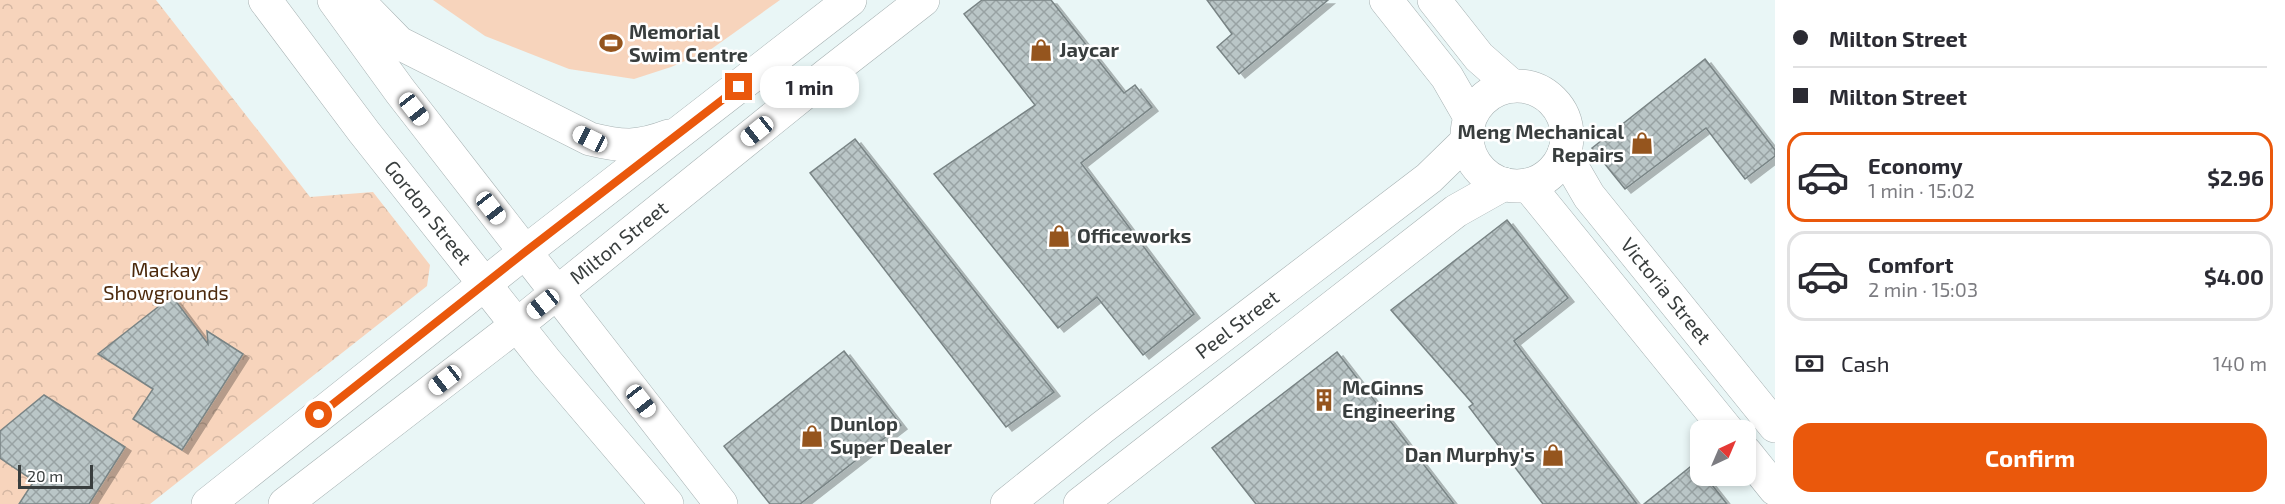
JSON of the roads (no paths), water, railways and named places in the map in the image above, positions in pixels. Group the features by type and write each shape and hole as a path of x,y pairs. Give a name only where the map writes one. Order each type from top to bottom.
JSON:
{"street":[{"name":"Gordon Street","path":"265,0 364,132 484,284 667,504"},
{"path":"334,0 400,91 722,504"},
{"path":"357,0 399,43 590,139 617,145 644,145 684,130"},
{"path":"208,504 484,284 849,0"},
{"name":"Milton Street","path":"285,504 517,325 923,0"},
{"path":"1386,0 1447,77 1468,129 1470,155 1478,168 1490,178 1516,184"},
{"path":"1434,0 1479,57 1512,86"},
{"path":"1080,504 1456,211 1516,184 1539,181 1550,174 1564,153 1567,136 1558,108 1548,97 1535,89 1512,86 1486,95 1476,105 1468,129"},
{"name":"Peel Street","path":"1007,504 1113,420 1430,178 1468,129"},
{"name":"Victoria Street","path":"1564,153 1589,196 1775,426"},
{"name":"Victoria Street","path":"1516,184 1719,420"},
{"path":"1756,465 1775,489"}],"place":[{"name":"Memorial Swim Centre","path":"611,43"},
{"name":"Jaycar","path":"1041,50"},
{"name":"Meng Mechanical Repairs","path":"1642,143"},
{"name":"Officeworks","path":"1059,236"},
{"name":"McGinns Engineering","path":"1324,400"},
{"name":"Dunlop Super Dealer","path":"812,436"},
{"name":"Dan Murphy's","path":"1553,455"}],"park label":[{"name":"Mackay Showgrounds","path":"166,282"}]}
